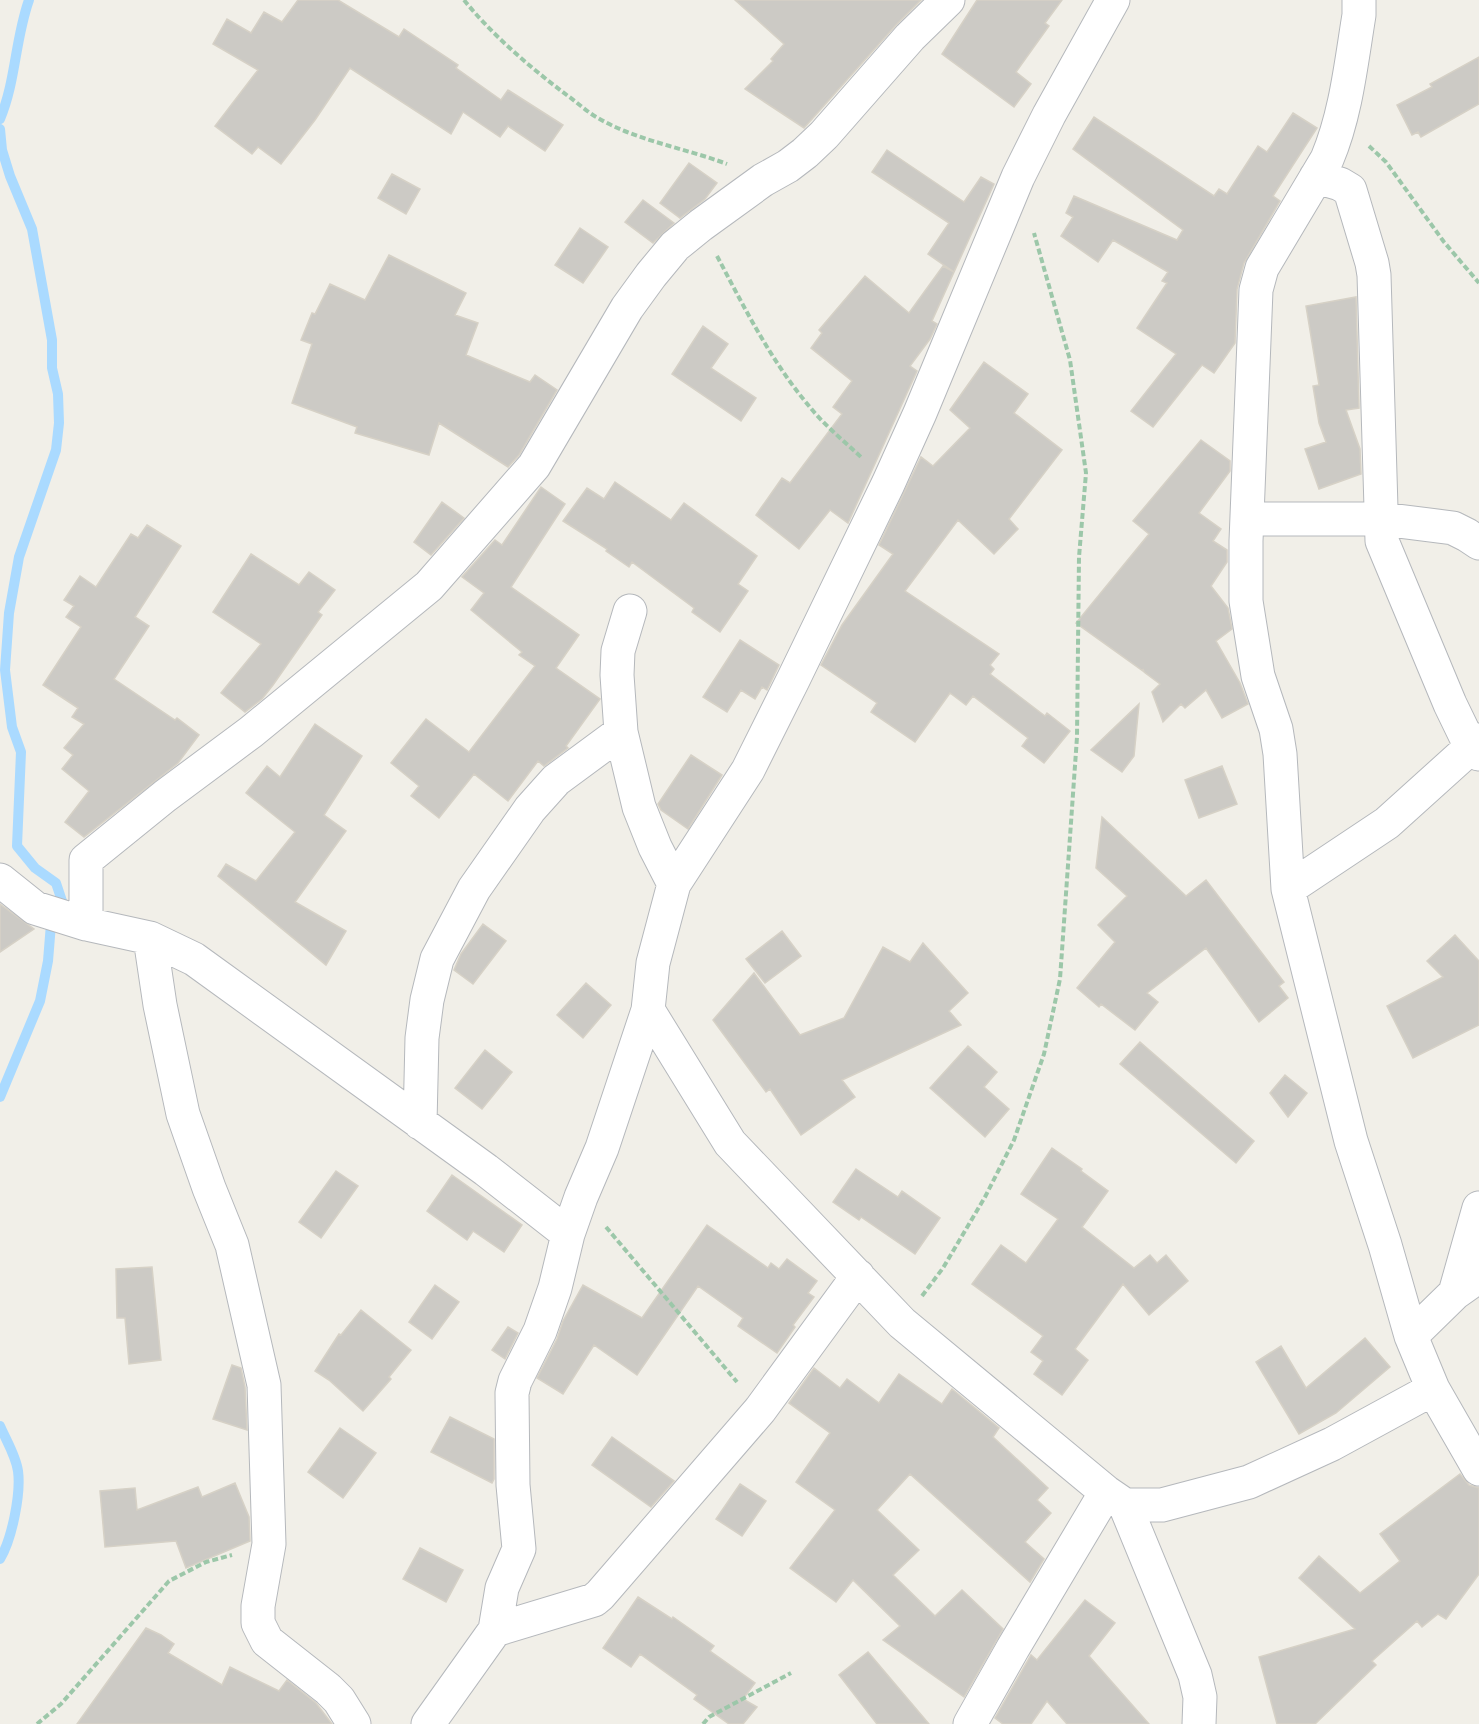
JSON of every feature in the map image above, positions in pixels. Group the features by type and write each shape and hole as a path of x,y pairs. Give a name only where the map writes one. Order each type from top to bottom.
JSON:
{"street":[{"path":"86,924 86,860 165,796 251,732 429,586 534,466 627,308 675,246 763,180 788,166 824,135 910,37 948,0"},
{"path":"1359,0 1359,15 1341,123 1327,159 1262,268 1256,290 1246,601 1258,676 1276,729 1280,754 1288,889 1351,1141 1385,1245 1411,1336 1433,1389 1479,1469"},
{"path":"428,1724 495,1630 502,1588 519,1549 513,1485 512,1393 515,1381 540,1331 555,1288 568,1234 602,1148 648,1010 653,963 674,884 747,770 888,484 1018,177 1102,7"},
{"path":"1288,889 1387,823 1477,747 1465,735 1450,704 1382,541 1372,263 1350,190 1340,184 1316,177"},
{"path":"1247,519 1382,519 1453,528 1479,543"},
{"path":"630,611 618,651 617,675 621,732 639,807 655,847 674,884"},
{"path":"420,1123 423,1038 427,1000 437,959 474,890 530,809 556,780 621,732"},
{"path":"0,880 35,908 86,924 150,938 194,959 486,1170 568,1234"},
{"path":"150,938 160,1005 183,1114 232,1245 264,1384 268,1544 258,1606 258,1623 267,1641 328,1689 343,1706 354,1724"},
{"path":"648,1010 730,1143 902,1323 1115,1499 1195,1675 1200,1697 1199,1724"},
{"path":"1411,1336 1467,1285 1479,1208"},
{"path":"495,1630 594,1600 600,1595 760,1410 858,1276"},
{"path":"1115,1499 1162,1505 1249,1482 1332,1444 1433,1389"},
{"path":"970,1724 1012,1648 1115,1499"}],"path":[{"path":"464,0 475,14 548,81 597,118 637,136 696,152 763,180"},
{"path":"1341,123 1379,154 1444,242 1479,283"},
{"path":"902,1323 943,1268 985,1197 1014,1140 1044,1054 1060,980 1077,737 1079,557 1086,474 1070,360 1018,177"},
{"path":"701,225 768,348 788,378 810,408 888,484"},
{"path":"581,1197 760,1410"},
{"path":"37,1724 61,1704 169,1581 206,1562 268,1544"},
{"path":"703,1724 709,1717 791,1673"}],"building":[{"path":"298,0 338,0 399,37 404,29 458,65 456,68 501,100 508,90 563,125 545,151 508,126 500,137 463,112 451,134 350,68 315,120 281,164 258,147 252,154 215,126 258,70 213,44 227,19 251,33 264,12 282,22"},
{"path":"735,0 921,0 804,128 745,89 773,61 771,59 784,44"},
{"path":"977,0 1062,0 1045,23 1049,26 1016,72 1031,84 1014,107 942,54"},
{"path":"1479,57 1479,104 1421,137 1418,132 1412,135 1397,105 1432,87 1430,84"},
{"path":"1293,113 1317,128 1273,196 1280,201 1244,263 1237,289 1235,343 1214,373 1202,365 1153,427 1131,411 1176,354 1137,328 1167,283 1162,281 1168,272 1113,240 1098,262 1061,236 1073,217 1066,213 1074,196 1177,240 1183,230 1073,149 1094,117 1214,196 1219,189 1227,194 1258,146 1267,152"},
{"path":"887,150 964,202 981,177 994,184 954,272 928,254 949,223 872,172"},
{"path":"689,163 717,183 705,199 680,218 660,203"},
{"path":"392,174 420,189 406,214 378,198"},
{"path":"643,200 674,223 653,243 625,222"},
{"path":"580,228 608,247 583,283 555,265"},
{"path":"389,255 466,293 455,315 478,323 466,355 530,382 535,375 557,390 519,455 508,467 439,423 429,455 355,433 357,427 292,403 312,344 301,340 312,313 315,314 330,284 365,300"},
{"path":"943,266 954,272 932,321 937,324 930,339 910,366 917,371 848,523 830,510 799,549 756,515 782,478 790,483 842,414 833,407 852,381 811,348 822,333 819,330 865,276 909,313"},
{"path":"1356,297 1359,408 1346,410 1360,449 1361,474 1319,489 1305,449 1326,442 1319,423 1313,386 1319,385 1306,306"},
{"path":"703,326 728,344 711,368 756,398 741,421 672,374"},
{"path":"984,362 1028,394 1014,413 1062,450 1009,519 1018,529 994,554 958,520 905,591 999,654 990,665 994,669 990,674 1045,716 1047,713 1070,731 1044,763 1022,746 1028,738 973,696 966,705 950,693 915,742 871,712 877,703 821,665 842,625 893,554 879,545 921,457 933,466 970,428 950,410"},
{"path":"1201,440 1230,461 1230,471 1199,513 1221,529 1213,541 1227,550 1227,562 1211,586 1228,608 1232,629 1216,641 1240,683 1248,704 1222,718 1206,690 1185,708 1181,704 1163,722 1152,692 1160,684 1143,669 1143,671 1076,623 1149,534 1133,521"},
{"path":"615,482 671,520 684,503 757,556 738,584 748,591 720,632 692,612 694,608 632,562 629,567 606,551 607,549 563,521 587,488 604,499"},
{"path":"541,487 565,504 511,587 579,635 556,668 600,699 566,746 568,748 544,766 538,761 508,801 474,774 439,818 411,796 419,786 391,763 426,719 469,752 535,666 519,655 522,652 471,610 484,593 462,577 495,540 502,545"},
{"path":"442,502 464,518 431,555 414,542"},
{"path":"147,525 181,546 135,617 149,626 114,679 175,720 177,718 199,735 178,763 84,837 65,822 89,791 62,769 73,755 64,748 84,724 72,717 78,708 43,685 81,627 66,617 74,606 64,600 80,576 96,587 131,534 138,538"},
{"path":"251,554 299,585 309,572 335,590 318,612 322,615 273,685 262,699 245,712 221,693 261,644 213,612"},
{"path":"740,640 779,665 767,690 762,687 755,699 741,690 727,712 703,697"},
{"path":"1139,704 1134,756 1122,772 1091,750"},
{"path":"315,724 362,756 324,815 346,831 295,902 346,931 326,965 218,876 226,864 256,881 295,832 246,793 267,766 280,777"},
{"path":"691,755 722,775 688,829 661,810 658,804"},
{"path":"1222,766 1237,804 1199,818 1185,780"},
{"path":"1102,817 1186,896 1206,880 1284,982 1279,986 1288,998 1259,1022 1206,948 1147,993 1158,1002 1135,1030 1101,1004 1099,1007 1077,988 1115,942 1098,925 1127,896 1096,868"},
{"path":"0,904 34,929 0,952"},
{"path":"483,924 506,941 473,984 454,970 461,954"},
{"path":"782,931 801,956 765,983 746,959"},
{"path":"1455,935 1479,961 1479,1025 1413,1058 1387,1006 1443,977 1427,961"},
{"path":"923,943 968,993 949,1011 961,1025 842,1080 855,1097 801,1135 770,1089 766,1092 713,1020 754,973 800,1035 844,1018 883,947 910,962"},
{"path":"586,983 611,1005 583,1038 557,1015"},
{"path":"1140,1042 1254,1141 1236,1163 1120,1064"},
{"path":"968,1046 997,1072 984,1087 1009,1109 985,1137 930,1088"},
{"path":"485,1050 512,1072 482,1109 455,1088"},
{"path":"1285,1075 1307,1093 1288,1117 1270,1093"},
{"path":"1052,1148 1108,1191 1082,1227 1134,1268 1150,1255 1157,1263 1166,1255 1188,1281 1149,1315 1123,1284 1075,1349 1088,1360 1062,1395 1034,1374 1043,1361 1031,1352 1043,1336 972,1284 1001,1245 1026,1263 1058,1219 1021,1194"},
{"path":"856,1169 898,1197 902,1191 940,1218 915,1254 861,1217 859,1220 833,1202"},
{"path":"336,1171 358,1186 321,1238 299,1222"},
{"path":"452,1175 522,1225 504,1252 473,1231 467,1240 427,1211"},
{"path":"707,1225 768,1268 771,1263 779,1269 787,1259 817,1281 808,1293 814,1297 793,1325 795,1327 777,1353 738,1326 743,1318 698,1286 637,1375 594,1345 563,1394 537,1378 557,1339 563,1321 583,1285 642,1318"},
{"path":"152,1267 161,1360 129,1364 125,1318 117,1318 116,1269"},
{"path":"435,1285 459,1302 432,1339 409,1322"},
{"path":"361,1310 411,1350 389,1377 391,1379 363,1411 329,1380 315,1371 339,1334 341,1335"},
{"path":"508,1327 518,1333 505,1359 492,1350"},
{"path":"1365,1338 1390,1367 1336,1413 1299,1434 1256,1362 1281,1346 1306,1388"},
{"path":"232,1365 241,1368 245,1387 247,1430 213,1419"},
{"path":"814,1368 840,1388 847,1379 879,1403 899,1374 942,1404 952,1389 999,1428 993,1437 1048,1488 1037,1500 1051,1513 1025,1542 1044,1559 1030,1582 910,1474 877,1510 919,1550 893,1575 935,1616 962,1590 1003,1629 964,1697 883,1640 900,1626 853,1580 836,1602 790,1568 835,1510 796,1482 830,1433 789,1403"},
{"path":"450,1417 494,1439 494,1479 492,1483 431,1452"},
{"path":"340,1428 376,1453 343,1498 308,1472"},
{"path":"612,1437 674,1481 651,1507 592,1465"},
{"path":"1460,1474 1469,1485 1479,1488 1479,1574 1446,1619 1438,1614 1422,1627 1417,1621 1372,1661 1376,1665 1315,1724 1277,1724 1259,1657 1355,1629 1299,1578 1319,1556 1360,1593 1400,1561 1380,1534"},
{"path":"235,1483 249,1517 250,1541 186,1568 176,1541 105,1547 100,1491 135,1488 137,1510 198,1487 202,1497"},
{"path":"740,1484 766,1501 742,1536 716,1519"},
{"path":"420,1548 463,1570 446,1602 403,1579"},
{"path":"638,1597 672,1619 673,1617 714,1646 710,1651 755,1683 743,1699 757,1707 743,1724 729,1724 694,1699 697,1695 640,1654 631,1667 603,1648"},
{"path":"1085,1600 1115,1623 1089,1656 1149,1724 1067,1724 1047,1701 1031,1724 1003,1724 995,1718 1031,1655 1037,1660"},
{"path":"146,1628 174,1644 168,1653 222,1685 230,1667 279,1691 287,1680 316,1703 332,1724 77,1724"},
{"path":"868,1652 929,1724 877,1724 839,1675"}],"waterway":[{"path":"0,119 9,90 29,0"},
{"path":"0,129 2,150 10,176 32,229 52,340 52,368 58,394 59,423 56,450 19,557 9,613 5,670 12,727 21,752 17,846 35,868 56,883 63,904"},
{"path":"0,1097 40,1001 48,961 51,924"},
{"path":"0,1426 15,1460 19,1481 12,1528 0,1559"}]}
